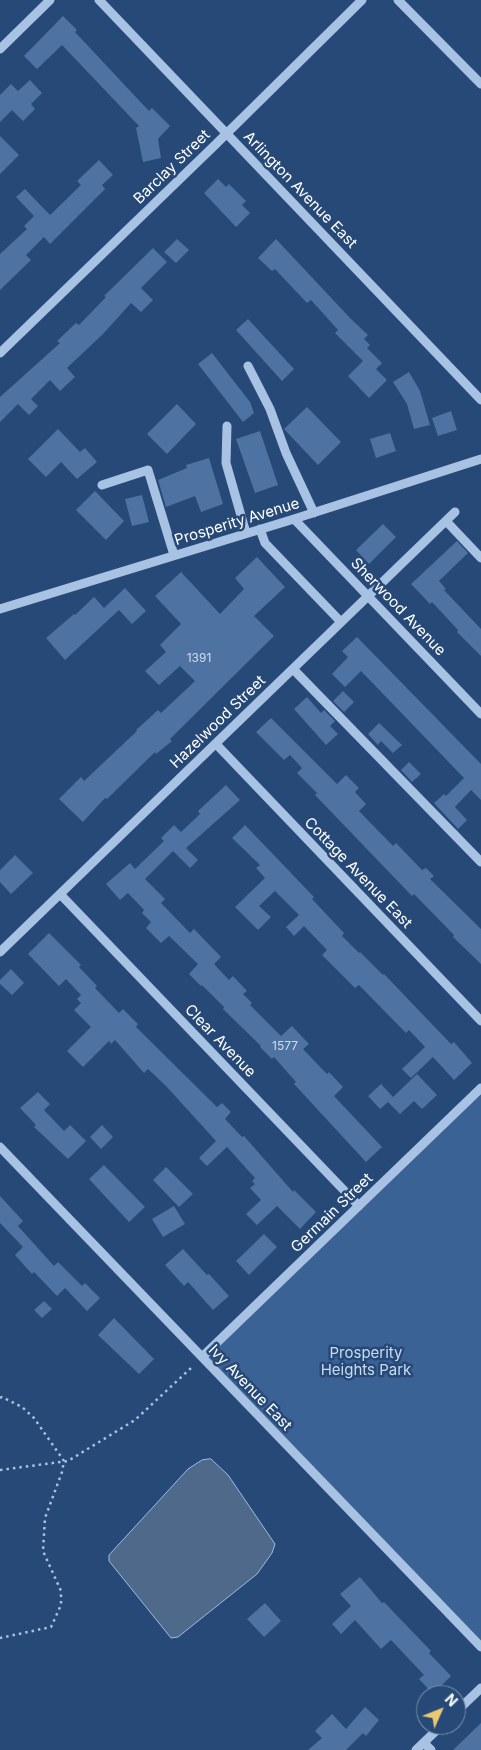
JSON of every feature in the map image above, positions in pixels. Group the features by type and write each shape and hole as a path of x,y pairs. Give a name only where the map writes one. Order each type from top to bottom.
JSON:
{"street":[{"path":"0,49 50,0"},
{"name":"Arlington Avenue East","path":"99,0 481,400"},
{"name":"Barclay Street","path":"0,353 362,0"},
{"path":"398,0 481,84"},
{"path":"248,366 270,409 286,453 314,513"},
{"path":"227,426 226,463 246,533"},
{"name":"Prosperity Avenue","path":"0,609 174,554 314,513 481,459"},
{"path":"102,485 148,470 174,554"},
{"name":"Hazelwood Street","path":"0,952 455,512"},
{"name":"Sherwood Avenue","path":"294,519 481,714"},
{"path":"446,521 481,558"},
{"path":"260,529 265,544 342,622"},
{"path":"293,669 481,862"},
{"name":"Cottage Avenue East","path":"216,744 481,1021"},
{"name":"Clear Avenue","path":"60,894 359,1206"},
{"name":"Germain Street","path":"202,1357 481,1088"},
{"name":"Ivy Avenue East","path":"0,1147 481,1647"},
{"path":"466,1702 481,1688"},
{"path":"416,1750 432,1735"},
{"path":"424,1743 431,1750"}],"path":[{"path":"0,1470 68,1461 135,1420 191,1368"},
{"path":"0,1398 2,1397 22,1407 34,1418 64,1461 62,1472 45,1518 43,1551 61,1591 61,1605 51,1627 0,1638"}],"green space":[{"name":"Prosperity Heights Park","path":"481,1088 481,1647 202,1357"}],"shaded area":[{"path":"211,1459 228,1475 275,1544 272,1553 257,1574 178,1637 171,1638 109,1561 109,1555 188,1469 202,1460"}],"building":[{"path":"63,16 77,30 75,32 149,111 152,108 170,126 158,139 161,158 143,162 136,128 139,126 62,45 37,69 24,56"},
{"path":"30,80 42,93 31,104 35,109 23,121 12,110 0,122 0,95 11,84 18,91"},
{"path":"0,136 19,155 0,174"},
{"path":"99,160 113,175 102,185 105,189 50,244 44,237 26,255 31,260 0,290 0,254 27,229 24,226 34,216 16,197 25,189 50,215 81,185 77,181"},
{"path":"218,179 226,187 229,184 246,201 242,205 250,213 236,227 204,193"},
{"path":"177,239 189,250 176,263 164,252"},
{"path":"276,239 368,335 364,339 370,345 367,348 382,363 376,369 387,380 369,398 348,376 363,361 335,333 338,330 311,300 307,303 275,269 272,271 258,258"},
{"path":"153,248 167,262 141,288 153,300 141,312 131,303 103,334 67,368 75,377 60,391 50,380 31,399 38,406 29,415 18,404 0,422 0,397 60,343 57,341 76,323 79,325 106,297 104,296"},
{"path":"248,319 294,369 282,381 236,330"},
{"path":"212,353 250,402 254,413 243,422 198,364"},
{"path":"409,372 420,391 430,425 414,429 407,404 393,382"},
{"path":"177,404 196,424 167,454 147,434"},
{"path":"307,407 341,442 318,465 284,429"},
{"path":"451,411 457,430 438,436 432,418"},
{"path":"58,429 80,452 85,448 97,462 77,479 61,462 46,477 28,459"},
{"path":"260,431 278,485 255,493 236,439"},
{"path":"390,433 396,451 376,458 370,439"},
{"path":"209,458 223,504 201,512 195,496 166,507 158,480 187,468 186,465"},
{"path":"95,491 124,521 106,540 76,510"},
{"path":"142,495 149,522 132,526 125,499"},
{"path":"383,524 396,537 369,564 356,550"},
{"path":"457,541 468,553 439,581 446,589 444,590 481,629 481,656 457,632 458,630 432,602 430,604 411,584"},
{"path":"257,557 285,587 254,616 274,636 170,739 172,741 156,754 155,752 107,799 105,798 83,822 59,799 81,777 84,781 158,710 161,713 195,681 180,666 159,685 145,671 166,652 160,645 181,624 155,596 181,572 220,614 244,589 235,578"},
{"path":"125,588 146,611 132,624 119,610 65,660 46,638 94,597 104,608"},
{"path":"357,637 481,764 481,800 471,790 455,807 467,820 458,829 434,803 444,794 446,796 464,778 361,671 345,687 332,674 348,657 342,651"},
{"path":"343,691 354,702 344,712 333,701"},
{"path":"307,697 321,713 324,710 335,721 330,726 338,734 326,745 294,709"},
{"path":"271,718 337,784 346,775 359,788 355,792 366,804 359,811 393,846 396,843 422,870 426,868 434,876 430,879 481,929 481,964 453,937 454,935 414,894 412,896 315,795 317,793 297,773 302,768 290,755 284,760 256,732"},
{"path":"379,723 402,745 393,753 381,741 378,745 368,734"},
{"path":"409,762 421,774 412,782 401,770"},
{"path":"226,785 240,800 186,848 198,860 190,868 173,851 145,879 165,899 161,903 190,933 194,929 221,957 214,964 229,980 233,976 247,991 243,994 252,1003 250,1005 281,1036 292,1026 309,1044 303,1049 327,1074 329,1072 343,1087 334,1096 382,1147 366,1162 294,1084 296,1082 274,1057 272,1059 223,1009 224,1007 189,974 198,964 169,936 161,943 146,928 151,922 142,913 144,910 128,893 120,900 106,884 130,863 135,869 164,841 161,838 174,825 181,832 200,814 198,811"},
{"path":"245,825 314,897 312,899 344,933 342,936 384,974 451,1044 454,1042 472,1063 454,1080 433,1057 411,1078 402,1069 425,1047 409,1030 406,1033 359,985 355,988 322,955 327,950 304,926 294,936 286,927 299,915 275,891 259,906 271,917 258,930 235,907 265,878 256,868 260,865 232,838"},
{"path":"15,855 33,873 11,894 0,882 0,870"},
{"path":"49,933 81,965 79,967 97,986 95,988 119,1013 123,1009 138,1024 136,1027 217,1107 222,1103 231,1112 225,1119 242,1137 244,1136 293,1192 294,1190 316,1212 300,1229 277,1206 257,1225 246,1214 261,1200 250,1188 255,1184 252,1181 255,1178 227,1147 207,1166 199,1158 216,1141 166,1086 148,1069 144,1073 115,1040 111,1044 109,1041 83,1067 67,1051 91,1027 74,1010 81,1003 77,999 81,995 66,979 59,986 28,954"},
{"path":"11,969 24,983 12,995 0,984 0,980"},
{"path":"417,1074 437,1095 422,1109 414,1101 400,1114 388,1102 380,1109 368,1096 381,1084 393,1097"},
{"path":"38,1092 50,1104 44,1110 64,1131 70,1125 86,1141 68,1159 34,1127 36,1125 20,1108"},
{"path":"102,1125 113,1137 101,1149 90,1137"},
{"path":"104,1165 145,1207 129,1222 89,1179"},
{"path":"166,1167 193,1194 179,1207 153,1180"},
{"path":"0,1196 23,1221 18,1226 54,1266 58,1262 82,1286 85,1283 100,1298 87,1311 65,1288 57,1296 34,1272 32,1274 15,1255 23,1247 0,1223"},
{"path":"174,1206 185,1224 163,1237 152,1219"},
{"path":"264,1234 277,1247 249,1275 236,1261"},
{"path":"183,1249 229,1296 213,1310 188,1282 184,1286 165,1265"},
{"path":"44,1301 52,1309 42,1318 34,1310"},
{"path":"114,1318 154,1359 139,1374 98,1335"},
{"path":"360,1577 382,1603 384,1602 431,1651 429,1653 451,1676 442,1685 425,1685 419,1679 424,1675 391,1640 381,1649 355,1620 341,1634 332,1624 351,1606 340,1594"},
{"path":"265,1603 281,1621 264,1637 247,1619"},
{"path":"365,1707 379,1720 366,1736 363,1733 346,1750 308,1750 322,1738 315,1731 332,1714 346,1729"},
{"path":"481,1723 481,1750 453,1750"}]}
